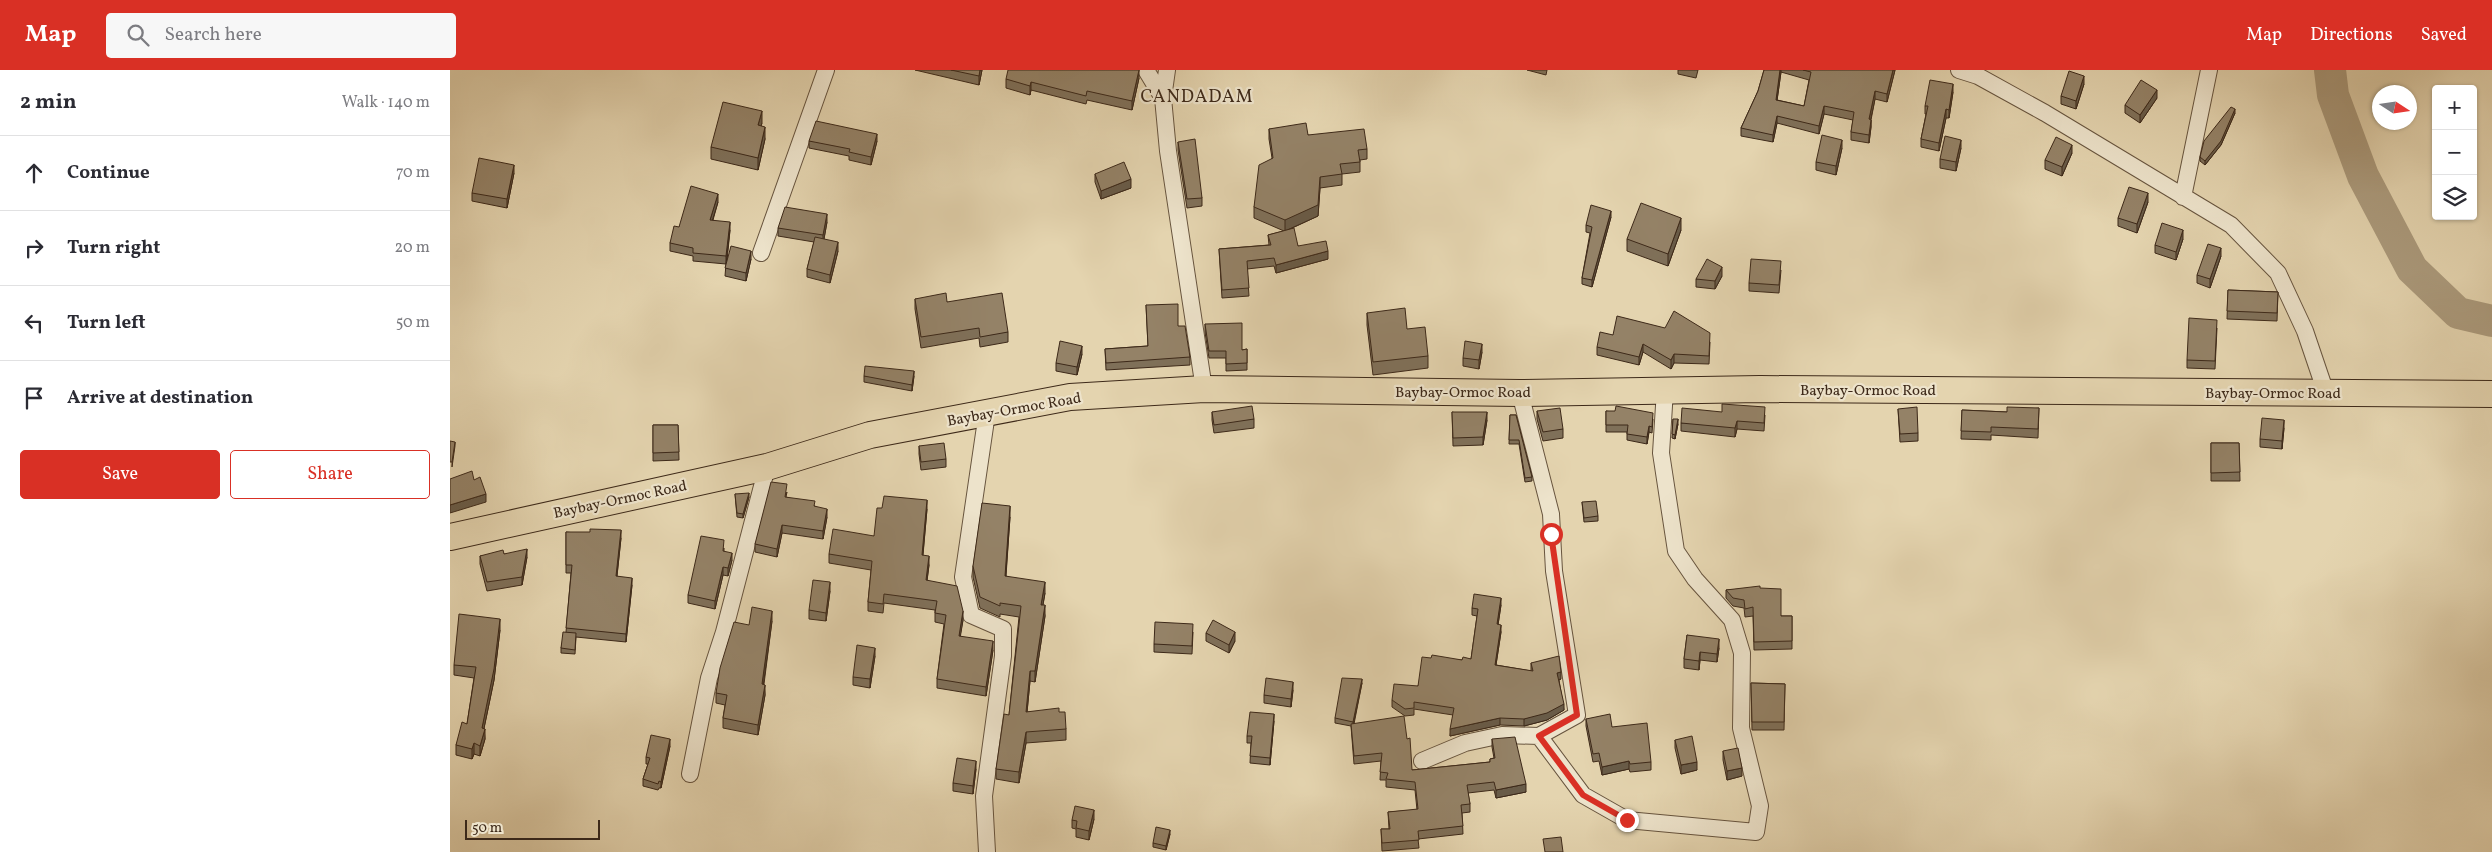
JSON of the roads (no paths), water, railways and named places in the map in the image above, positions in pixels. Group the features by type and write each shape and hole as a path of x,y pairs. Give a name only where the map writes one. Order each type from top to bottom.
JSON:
{"highway":[{"name":"Baybay-Ormoc Road","path":"450,537 767,467 870,435 1070,397 1204,389 1520,393 1770,389 2492,394"}],"street":[{"path":"762,253 826,70"},
{"path":"1146,70 1162,98"},
{"path":"1167,70 1162,98 1168,151 1204,389"},
{"path":"1959,70 1978,76 2045,113 2231,225 2278,274 2305,331 2326,393"},
{"path":"2183,197 2209,70"},
{"path":"1539,736 1583,795 1627,820 1756,832 1760,806 1741,728 1742,653 1732,620 1695,579 1676,551 1661,452 1664,390"},
{"path":"1422,761 1465,743 1502,735 1539,736 1577,715 1554,571 1551,514 1520,393"},
{"path":"987,413 963,577 971,615 1003,629 1003,656 984,796 987,852"},
{"path":"690,774 709,678 724,632 767,467"}],"waterway":[{"path":"2330,70 2333,95 2363,176 2412,269 2458,313 2492,321"}],"district":[{"name":"CANDADAM","path":"1197,96"}]}
